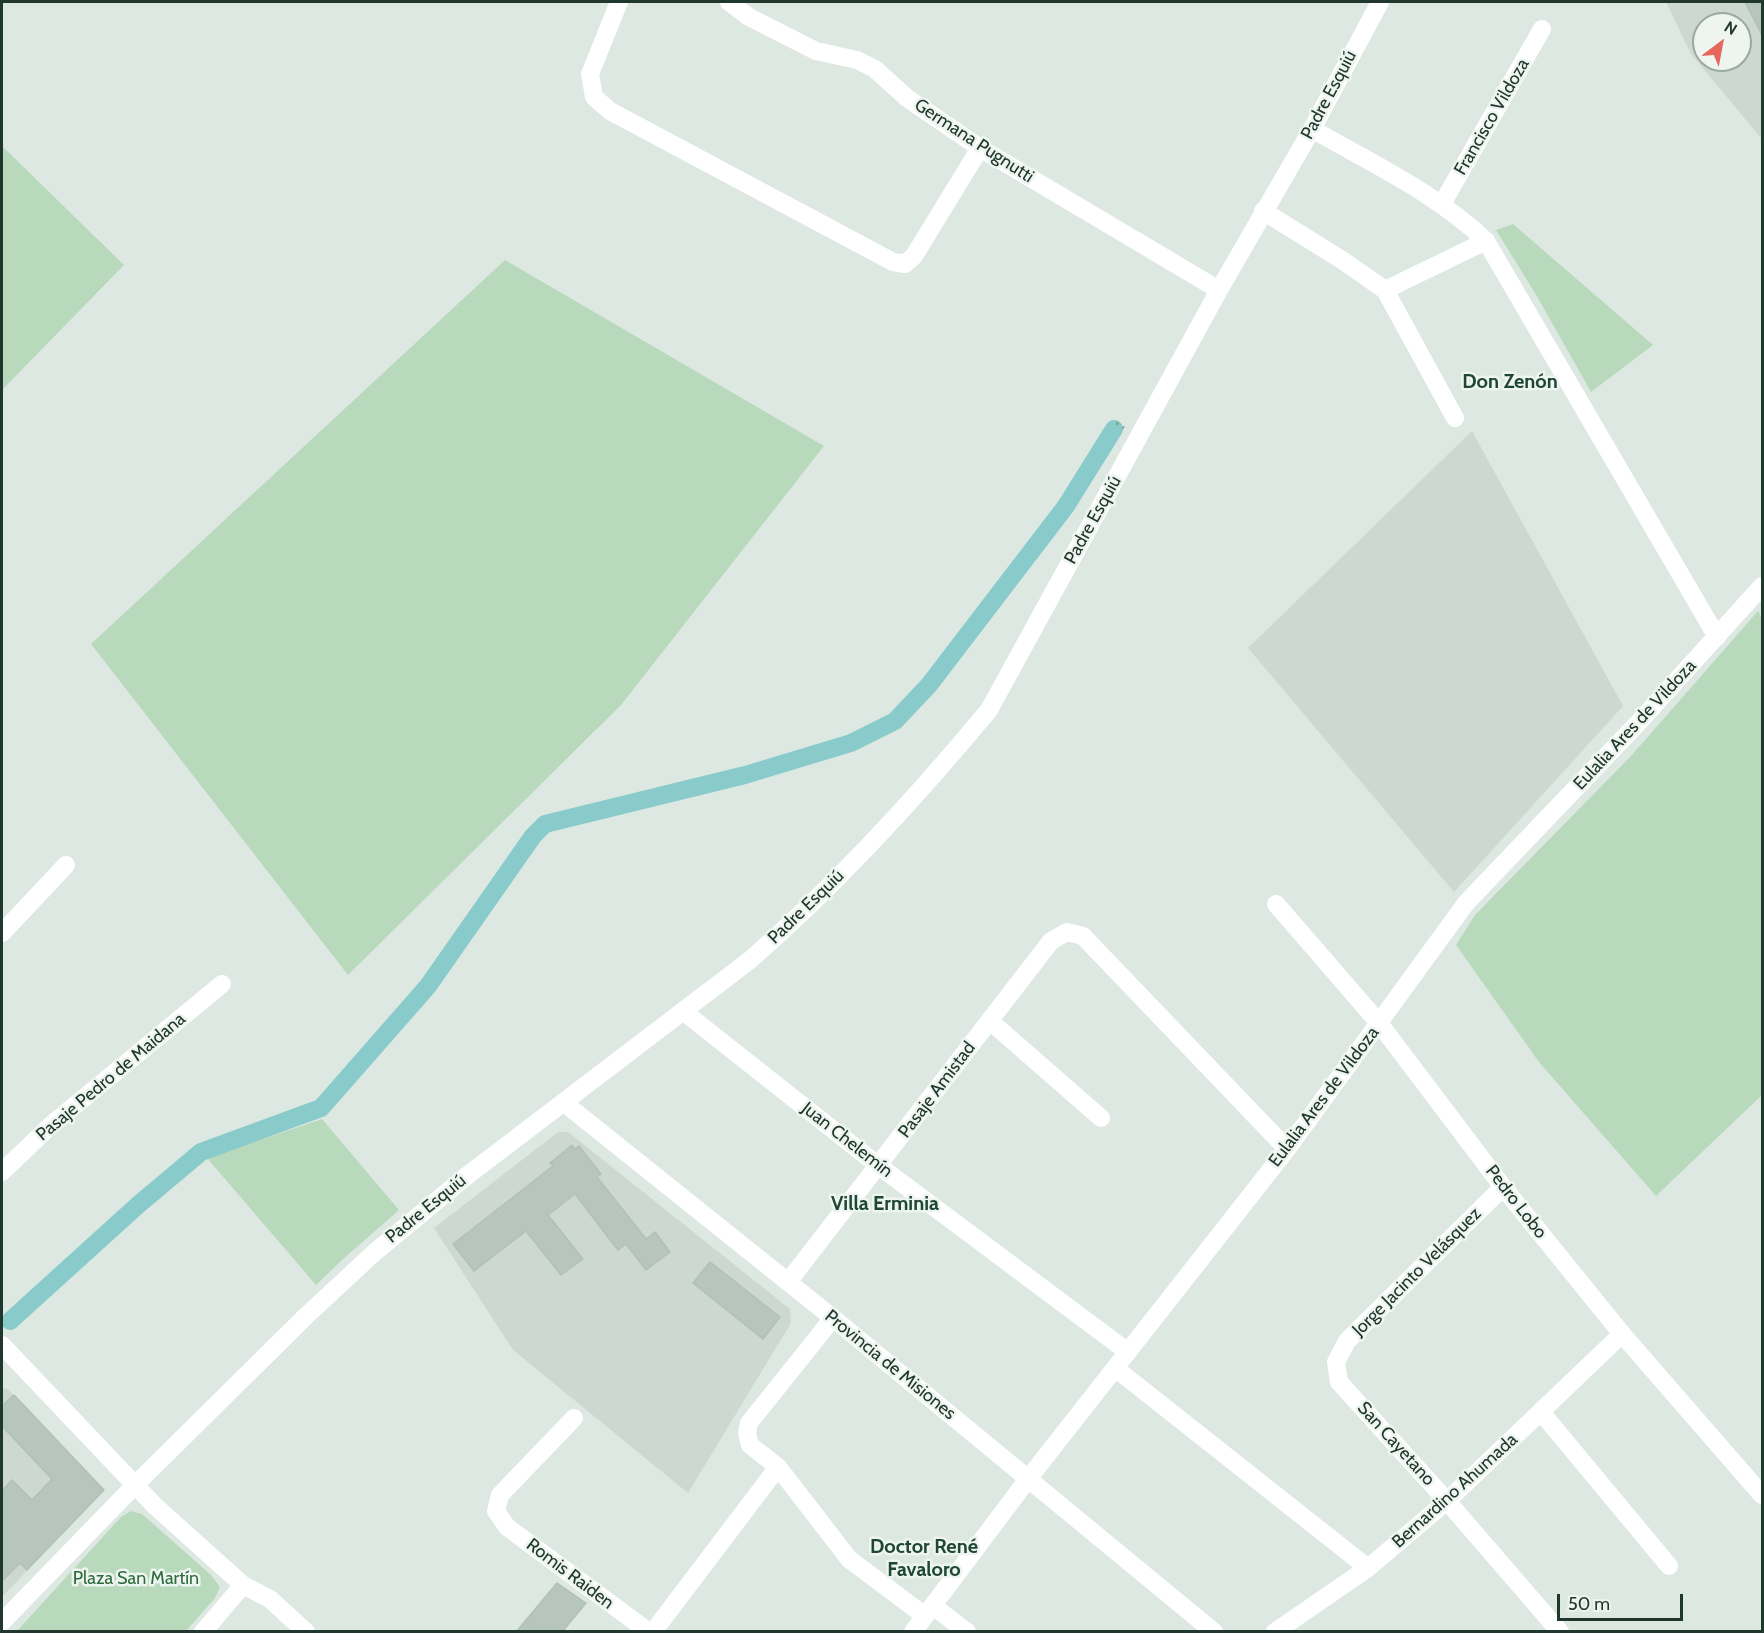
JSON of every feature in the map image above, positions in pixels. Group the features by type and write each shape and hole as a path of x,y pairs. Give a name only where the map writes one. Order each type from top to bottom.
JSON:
{"street":[{"path":"619,2 590,74 594,97 609,111 893,262 905,264 914,256 980,148"},
{"name":"Germana Pugnutti","path":"729,2 749,17 816,51 857,60 874,69 907,99 980,148 1218,290"},
{"name":"Padre Esquiú","path":"2,1622 136,1484 306,1316 375,1252 464,1178 684,1012 792,924 948,759 989,710 1218,290 1312,129 1380,2"},
{"name":"Francisco Vildoza","path":"1442,204 1542,29"},
{"path":"1312,129 1442,204 1464,220 1486,241 1717,637"},
{"path":"1263,212 1342,260 1385,290 1455,418"},
{"path":"1385,290 1486,241"},
{"name":"Eulalia Ares de Vildoza","path":"913,1632 1028,1479 1287,1149 1466,903 1630,731 1762,586"},
{"path":"2,933 66,865"},
{"name":"Pedro Lobo","path":"1276,904 1379,1023 1503,1187 1622,1334 1762,1495"},
{"name":"Pasaje Amistad","path":"788,1282 1051,940 1067,932 1083,936 1287,1149"},
{"name":"Pasaje Pedro de Maidana","path":"2,1172 50,1126 222,984"},
{"name":"Juan Chelemín","path":"684,1012 879,1166 1128,1352"},
{"path":"990,1021 1101,1118"},
{"name":"Provincia de Misiones","path":"563,1102 833,1318 1214,1632"},
{"name":"Jorge Jacinto Velásquez","path":"1336,1362 1347,1341 1503,1187"},
{"path":"833,1318 749,1423 747,1433 750,1445 778,1467 849,1559 929,1611 967,1632"},
{"name":"Bernardino Ahumada","path":"1275,1632 1368,1568 1448,1501 1622,1334"},
{"path":"5,1356 136,1484 155,1506 243,1585 270,1599 306,1632"},
{"name":"San Cayetano","path":"1336,1362 1339,1382 1448,1501 1560,1632"},
{"path":"1115,1368 1368,1568"},
{"path":"1541,1412 1670,1566"},
{"name":"Romis Raiden","path":"574,1418 500,1495 496,1511 507,1527 651,1632"},
{"path":"651,1632 778,1467"},
{"path":"203,1632 243,1585"}],"shaded area":[{"path":"1666,2 1762,2 1762,139 1706,72 1752,72 1752,12 1692,12 1692,55"},
{"path":"1472,431 1623,706 1454,892 1248,648"},
{"path":"558,1132 568,1132 790,1309 791,1323 688,1493 513,1350 434,1228"},
{"path":"2,1388 8,1389 104,1490 56,1540 4,1488 2,1491"},
{"path":"2,1517 41,1556 2,1597"}],"green space":[{"path":"2,146 124,265 3,389 2,388"},
{"path":"1513,224 1653,345 1591,392 1538,298 1496,230"},
{"path":"505,260 824,446 621,705 348,975 91,644"},
{"path":"1758,611 1762,618 1762,1095 1656,1196 1539,1062 1456,945 1475,915 1631,756"},
{"path":"322,1119 399,1210 316,1285 207,1158"},
{"name":"Plaza San Martín","path":"131,1511 142,1514 211,1575 220,1587 215,1598 186,1631 17,1631 121,1517"}],"building":[{"path":"1745,2 1762,2 1762,35 1752,12"},
{"path":"572,1145 575,1149 579,1146 601,1174 597,1177 646,1239 655,1232 670,1252 646,1270 626,1244 618,1250 575,1194 548,1215 583,1259 561,1275 526,1231 474,1271 453,1244 553,1166 550,1163"},
{"path":"710,1262 780,1317 763,1339 693,1283"},
{"path":"14,1395 104,1490 27,1570 20,1563 2,1581 2,1491 12,1480 32,1500 52,1479 2,1426 2,1406"},
{"path":"557,1583 586,1603 562,1632 516,1632"}],"waterway":[{"path":"10,1321 138,1205 201,1152 321,1108 428,986 533,836 545,824 745,775 851,743 895,721 929,685 1066,506 1114,429"}],"district":[{"name":"Don Zenón","path":"1510,382"},
{"name":"Villa Erminia","path":"885,1204"},
{"name":"Doctor René Favaloro","path":"924,1558"}]}
